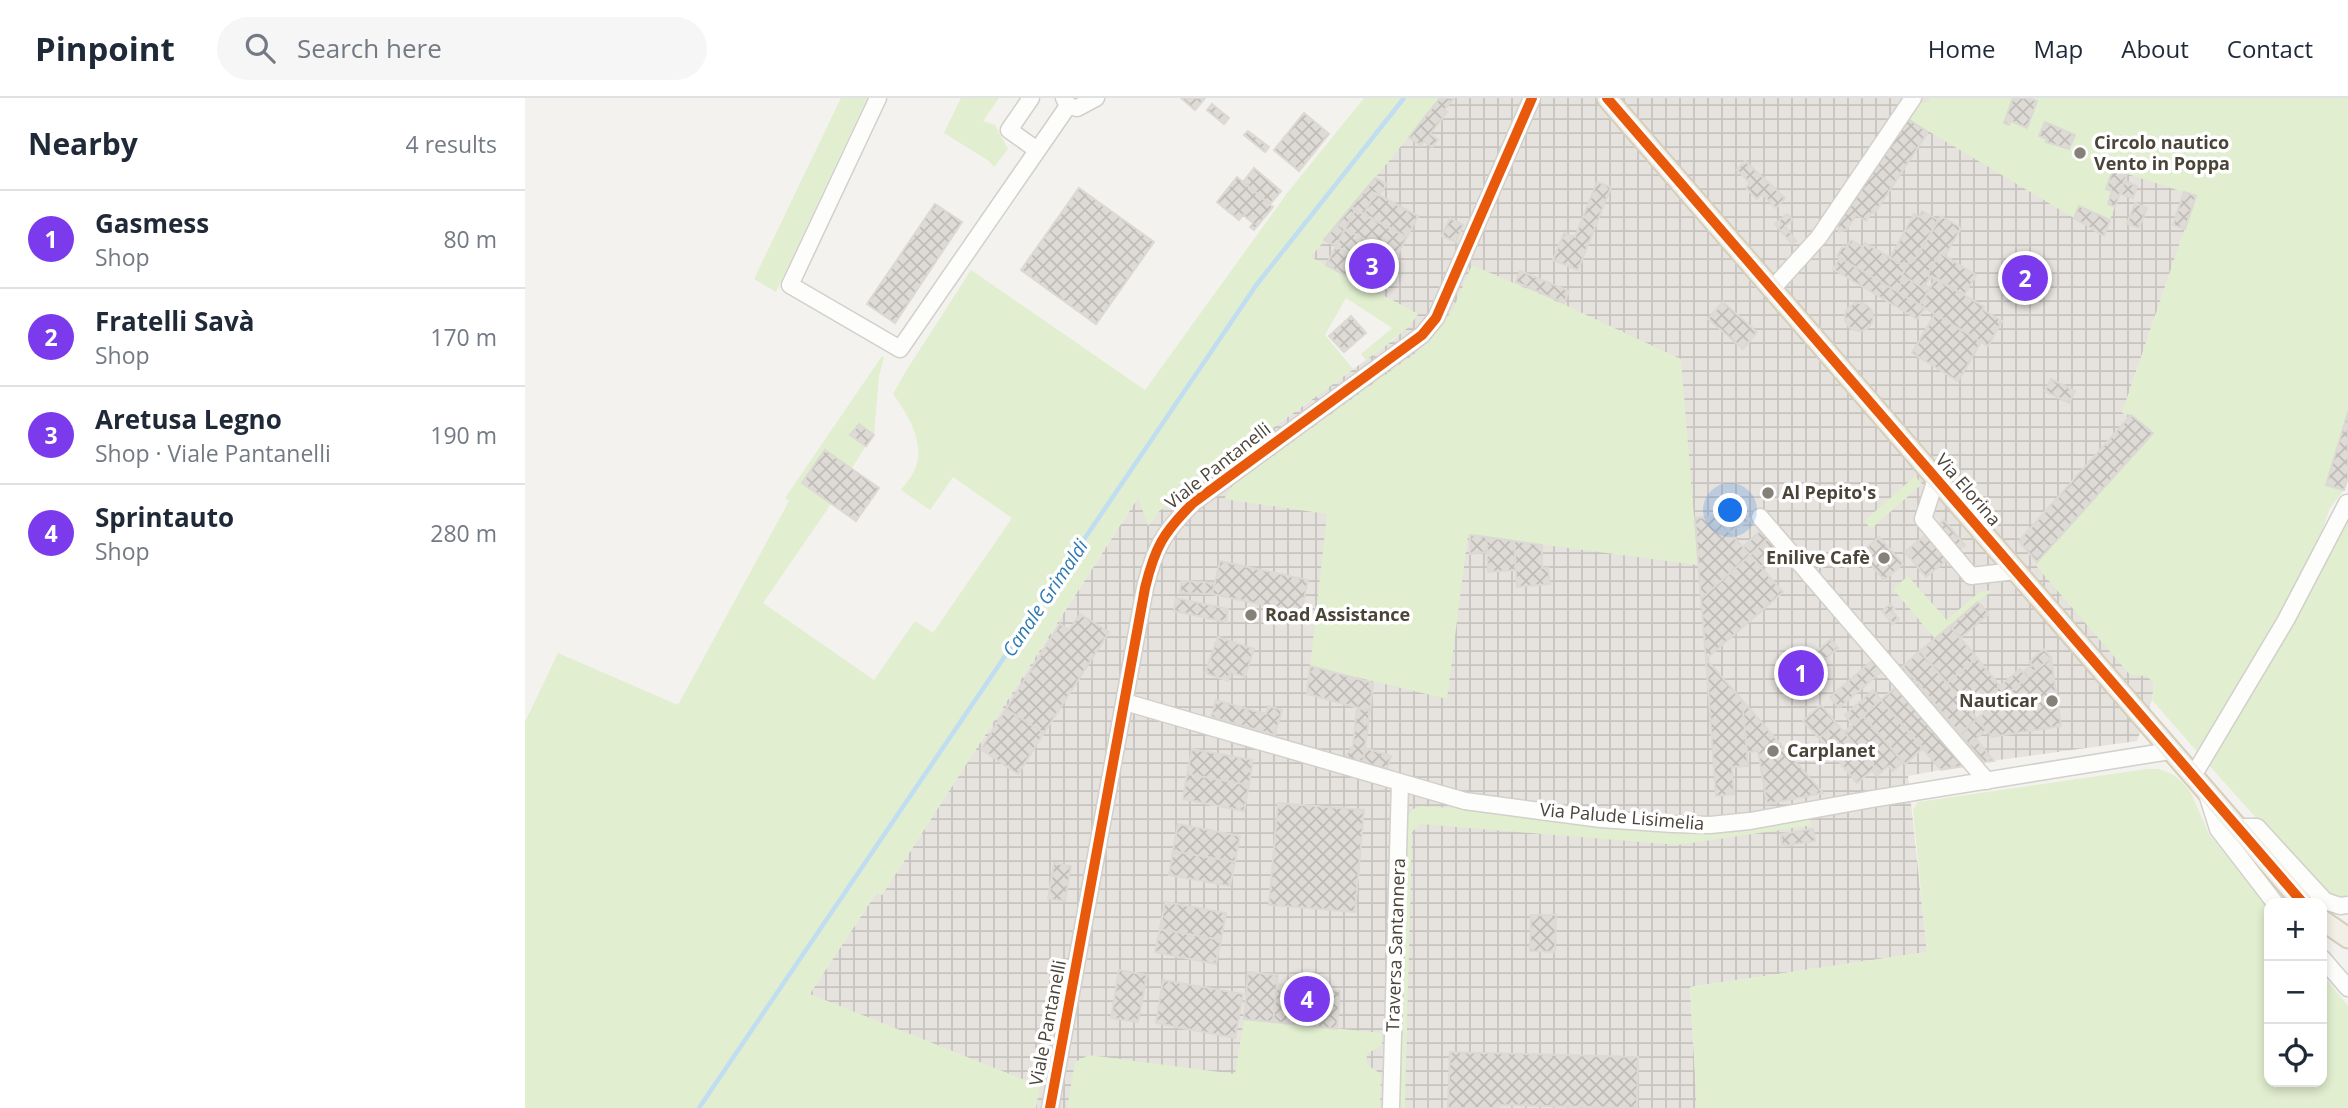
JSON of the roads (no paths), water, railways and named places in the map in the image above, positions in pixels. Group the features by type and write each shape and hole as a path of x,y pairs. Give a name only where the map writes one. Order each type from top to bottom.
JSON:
{"main road":[{"name":"Via Elorina","path":"1607,98 2299,898"},
{"path":"2327,923 2348,938"}],"street":[{"path":"878,98 790,285 900,348 1037,150 1066,102 1077,108 1095,98"},
{"path":"1031,98 1009,130 1037,150"},
{"name":"Viale Pantanelli","path":"1050,1108 1145,588 1160,541 1169,527 1193,503 1422,335 1436,318 1532,98"},
{"path":"1772,289 1819,237 1913,98"},
{"path":"1935,479 1923,519 1971,576 2015,571"},
{"path":"2193,776 2286,620 2347,503"},
{"path":"1760,517 1987,781"},
{"name":"Via Palude Lisimelia","path":"1125,702 1465,801 1601,819 1710,825 1750,821 2170,751"},
{"name":"Traversa Santannera","path":"1391,1108 1400,782"},
{"path":"2206,791 2218,829 2271,898"},
{"path":"2238,827 2257,827 2325,901 2348,905"},
{"path":"2325,961 2348,988"}],"waterway":[{"name":"Canale Grimaldi","path":"699,1108 1257,284 1404,98"}],"place":[{"name":"Circolo nautico Vento in Poppa","path":"2080,153"},
{"name":"Aretusa Legno","path":"1372,266"},
{"name":"Fratelli Savà","path":"2025,278"},
{"name":"Al Pepito's","path":"1768,493"},
{"name":"Enilive Cafè","path":"1884,558"},
{"name":"Road Assistance","path":"1251,615"},
{"name":"Gasmess","path":"1801,673"},
{"name":"Nauticar","path":"2052,701"},
{"name":"Carplanet","path":"1773,751"},
{"name":"Sprintauto","path":"1307,999"}]}
